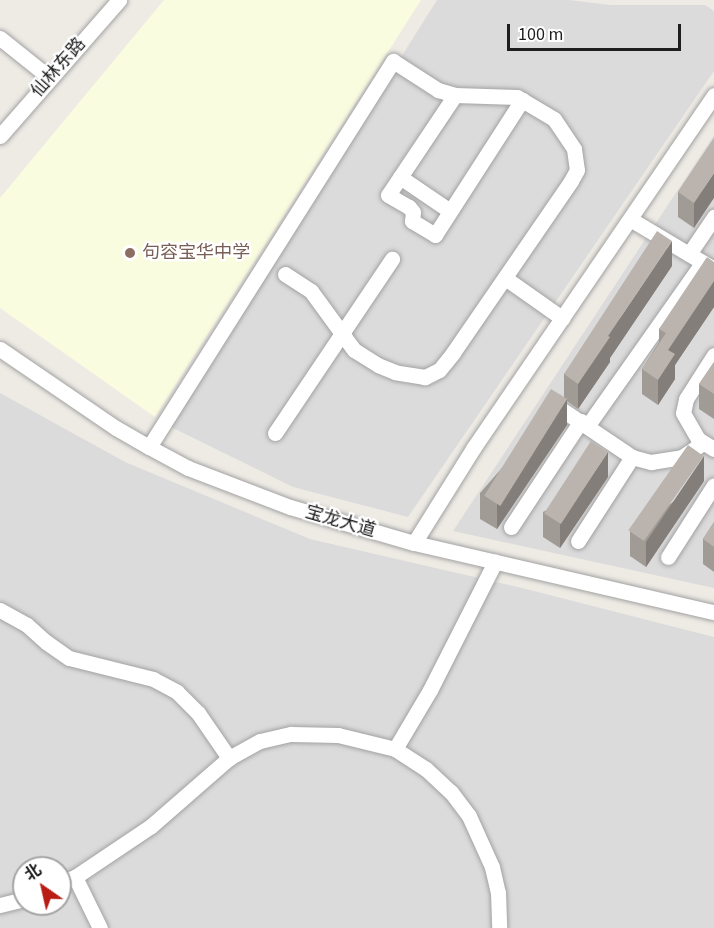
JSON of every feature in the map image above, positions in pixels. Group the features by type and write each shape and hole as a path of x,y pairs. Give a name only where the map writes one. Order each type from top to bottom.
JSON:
{"street":[{"name":"仙林东路","path":"0,136 119,0"},
{"path":"0,38 50,78"},
{"path":"149,447 393,61 438,90 455,95 503,96 522,100 540,109 560,126 574,149 577,170 453,353 439,370 425,377 395,372 378,365 354,350 311,291 285,274"},
{"path":"455,95 388,195 409,207 412,212 412,221 435,235 522,100"},
{"path":"414,543 474,447 714,95"},
{"path":"400,177 450,211"},
{"path":"689,254 714,217"},
{"path":"511,527 584,423 709,265 630,219"},
{"path":"275,433 392,259"},
{"path":"505,278 562,318"},
{"name":"宝龙大道","path":"0,349 116,428 149,447 188,468 290,507 414,543 714,612"},
{"path":"555,405 632,457 651,462 682,457 710,444 689,428 683,413 686,399 714,355"},
{"path":"578,541 632,457"},
{"path":"668,557 714,485"},
{"path":"395,750 430,690 495,562"},
{"path":"0,610 27,625 69,658 153,679 177,692 198,713 229,758"},
{"path":"72,878 151,826 229,758 260,741 291,734 338,735 395,750 434,777 451,792 469,816 492,867 498,892 499,928"},
{"path":"75,877 100,928"}],"shaded area":[{"name":"句容宝华中学","path":"164,0 421,0 155,417 0,308 0,198"},
{"path":"437,0 569,0 610,5 705,5 714,11 714,71 408,517 293,487 169,426"},
{"path":"714,135 714,588 453,531"},
{"path":"0,393 125,462 310,539 526,589 714,637 714,928 0,928"}],"building":[{"path":"714,138 714,173 694,203 678,192"},
{"path":"657,231 672,241 578,384 564,374"},
{"path":"707,257 714,262 714,281 668,350 675,354 658,380 642,369 666,333 659,329"},
{"path":"714,362 714,394 699,384"},
{"path":"551,389 567,399 500,506 484,496"},
{"path":"591,441 608,452 561,524 544,513"},
{"path":"688,445 704,456 644,541 628,530"},
{"path":"714,522 714,547 703,539"}],"place":[{"name":"句容宝华中学","path":"130,253"}]}
